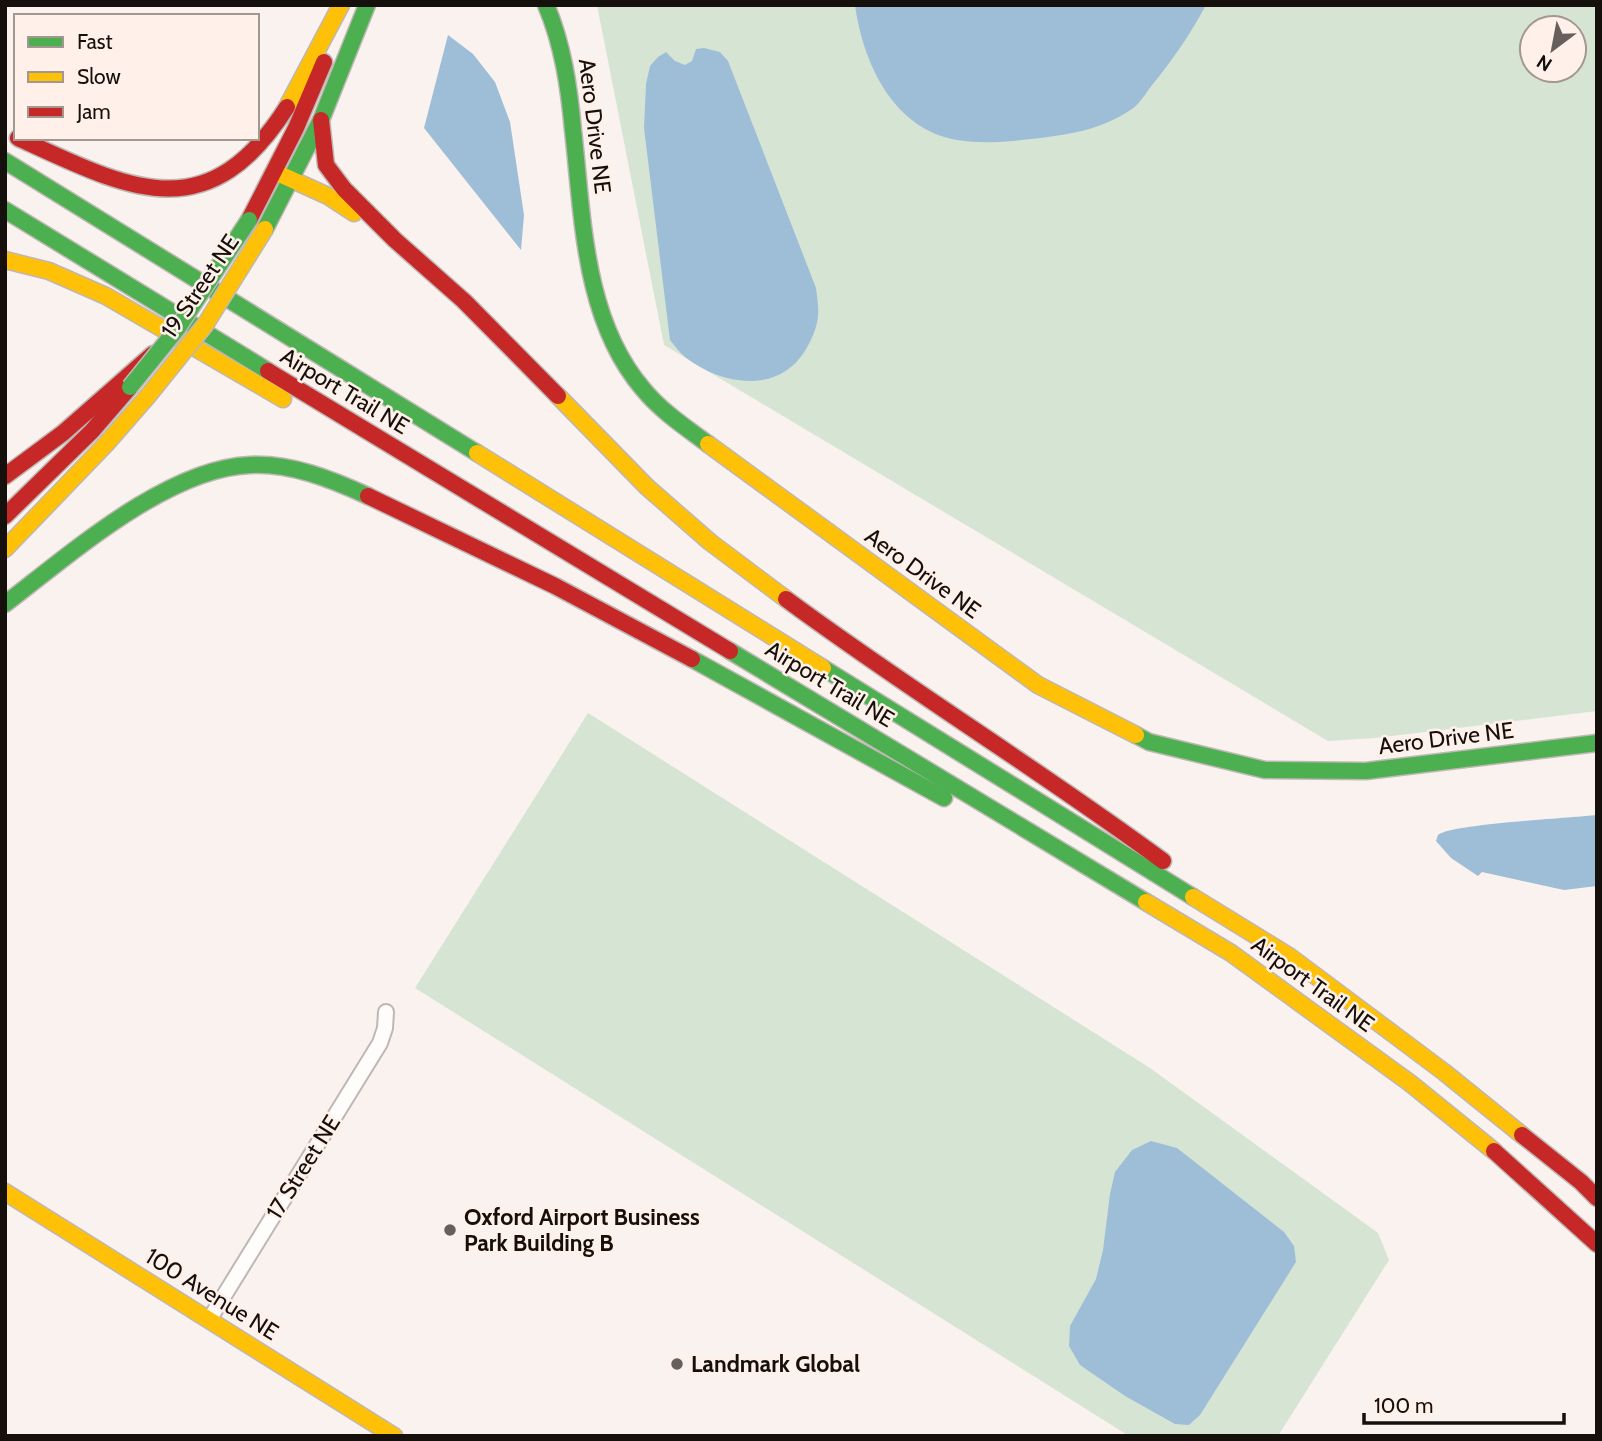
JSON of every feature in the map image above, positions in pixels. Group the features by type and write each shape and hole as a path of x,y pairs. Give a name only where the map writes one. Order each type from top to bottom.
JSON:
{"main road":[{"path":"22,140 97,172 150,188 177,189 199,186 215,180 242,162 261,143 295,93 343,5"},
{"name":"19 Street NE","path":"5,516 75,449 125,384 168,341 215,274 275,172 327,56 343,5"},
{"name":"19 Street NE","path":"5,549 148,397 205,325 265,229 291,180 321,120 367,5"},
{"name":"Aero Drive NE","path":"546,5 563,48 593,283 611,337 632,376 652,401 680,424 1038,685 1149,742 1265,770 1366,771 1597,743"},
{"path":"321,120 326,165 344,189 395,240 464,301 647,486 710,542 838,637 1101,815 1289,956"},
{"name":"Airport Trail NE","path":"5,161 1289,956 1444,1072 1597,1197"},
{"path":"275,172 328,196 395,240"},
{"name":"Airport Trail NE","path":"5,210 507,517 1231,953 1388,1066 1479,1138 1597,1244"},
{"path":"5,260 49,271 106,296 383,457 507,517"},
{"path":"5,476 29,461 125,384"},
{"path":"5,604 120,520 173,486 198,476 248,465 294,469 338,483 540,578 1231,953"},
{"path":"1479,1138 1597,1254"},
{"name":"100 Avenue NE","path":"5,1192 394,1436"}],"street":[{"name":"17 Street NE","path":"209,1320 380,1043 386,1012"}],"green space":[{"path":"597,5 1597,5 1597,711 1375,738 1328,741 664,345"},
{"path":"588,713 1150,1068 1378,1233 1389,1260 1278,1436 1129,1436 415,988"}],"water":[{"path":"855,5 1206,5 1172,58 1132,109 1096,127 1071,133 985,142 957,140 935,133 915,122 899,108 885,90 865,49"},
{"path":"448,35 473,54 495,82 510,122 524,215 521,250 424,128"},
{"path":"696,49 720,52 728,61 816,288 817,321 805,351 793,365 764,380 731,379 715,374 685,357 670,340 644,128 646,84 650,66 666,52 675,61 685,65 692,61"},
{"path":"1597,815 1597,886 1564,890 1482,872 1478,876 1451,858 1436,841 1438,835 1465,828"},
{"path":"1151,1141 1177,1148 1284,1232 1294,1246 1296,1262 1200,1415 1189,1425 1175,1424 1125,1396 1080,1365 1069,1346 1070,1326 1096,1279 1115,1172 1132,1150"}],"traffic: fast":[{"path":"265,229 321,120 367,5"},
{"path":"546,5 564,66 589,266 608,331 623,361 650,397 708,444"},
{"path":"5,161 477,453"},
{"path":"5,210 268,371"},
{"path":"130,387 177,329 249,220"},
{"path":"5,604 120,518 186,481 218,470 250,465 296,469 368,496"},
{"path":"730,651 1146,902"},
{"path":"692,659 944,798"},
{"path":"823,668 1193,897"},
{"path":"1136,735 1149,742 1265,770 1366,771 1597,743"}],"traffic: slow":[{"path":"287,107 341,5"},
{"path":"275,172 328,196 354,213"},
{"path":"147,397 205,325 265,229"},
{"path":"5,260 49,271 106,296 283,399"},
{"path":"558,396 647,487 710,542 786,599"},
{"path":"5,549 106,444 147,397"},
{"path":"708,444 1038,685 1136,735"},
{"path":"477,453 823,668"},
{"path":"1193,897 1289,956 1444,1072 1522,1135"},
{"path":"1146,902 1231,953 1410,1083 1494,1151"},
{"path":"5,1192 394,1436"}],"traffic: jam":[{"path":"249,220 296,128 324,62"},
{"path":"22,140 131,184 164,188 196,185 227,172 257,146 287,107"},
{"path":"321,120 326,165 344,189 395,240 464,301 558,396"},
{"path":"5,476 63,433 153,354"},
{"path":"268,371 730,651"},
{"path":"5,516 92,431 130,387"},
{"path":"368,496 555,586 692,659"},
{"path":"786,599 1163,861"},
{"path":"1522,1135 1597,1198"},
{"path":"1494,1151 1597,1244"}],"place":[{"name":"Oxford Airport Business Park Building B","path":"450,1230"},
{"name":"Landmark Global","path":"677,1364"}]}
